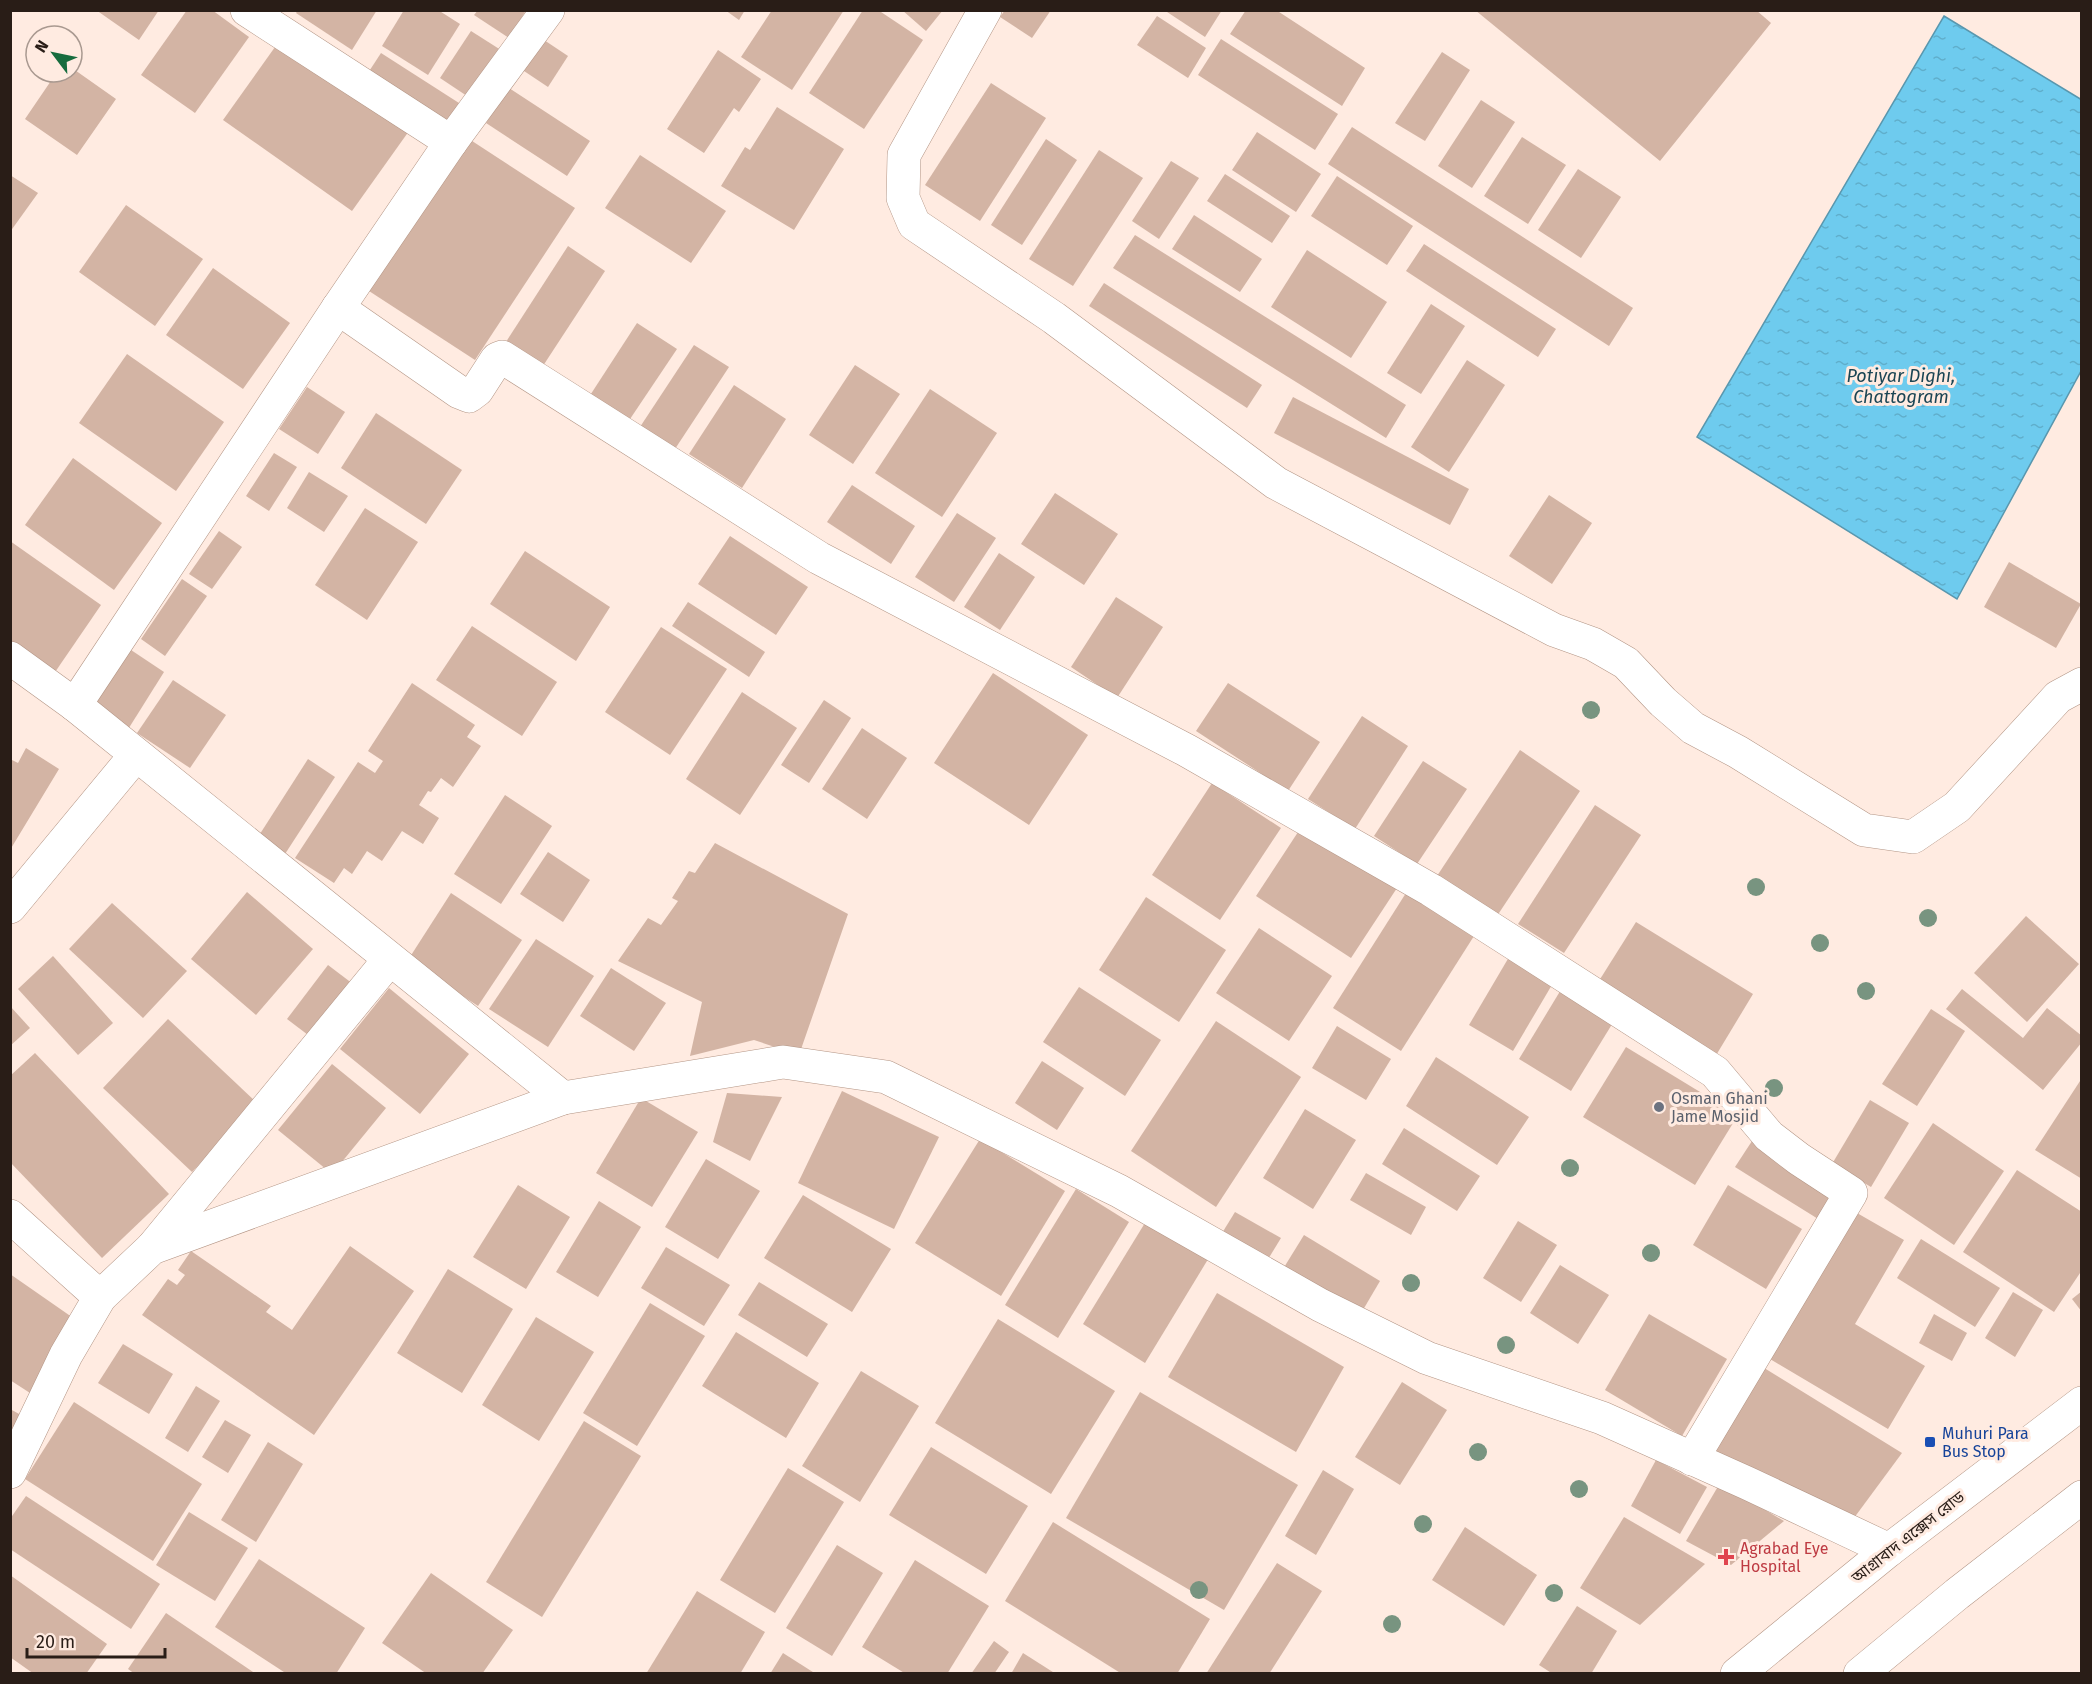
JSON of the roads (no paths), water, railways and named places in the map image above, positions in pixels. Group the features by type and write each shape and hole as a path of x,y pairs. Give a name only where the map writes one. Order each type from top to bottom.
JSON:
{"street":[{"path":"247,10 451,142"},
{"path":"75,705 338,308 451,142 548,10"},
{"path":"985,10 904,155 903,198 914,224 1054,318 1276,483 1554,630 1593,644 1626,663 1663,702 1693,728 1738,752 1864,830 1913,837 1957,807 2058,697 2082,684"},
{"path":"338,308 459,392 469,396 477,390 496,359 502,357 819,558 1186,750 1431,890 1715,1072 1769,1136 1851,1193 1692,1458"},
{"path":"10,658 75,705 135,756 562,1098"},
{"path":"10,907 135,756"},
{"path":"10,1472 66,1355 100,1297 152,1248 390,960"},
{"path":"152,1248 562,1098 783,1062 886,1077 1119,1191 1320,1305 1427,1358 1602,1418 1889,1550"},
{"path":"10,1216 100,1297"},
{"name":"আগ্রাবাদ এক্সেস রোড","path":"1737,1674 1889,1550 2082,1403"},
{"path":"1860,1674 1957,1594 2082,1497"}],"water":[{"name":"Potiyar Dighi, Chattogram","path":"1944,16 2082,100 2081,371 1957,599 1697,437"}],"place":[{"name":"Osman Ghani Jame Mosjid","path":"1659,1107"},
{"name":"Muhuri Para Bus Stop","path":"1930,1442"},
{"name":"Agrabad Eye Hospital","path":"1726,1557"}]}
